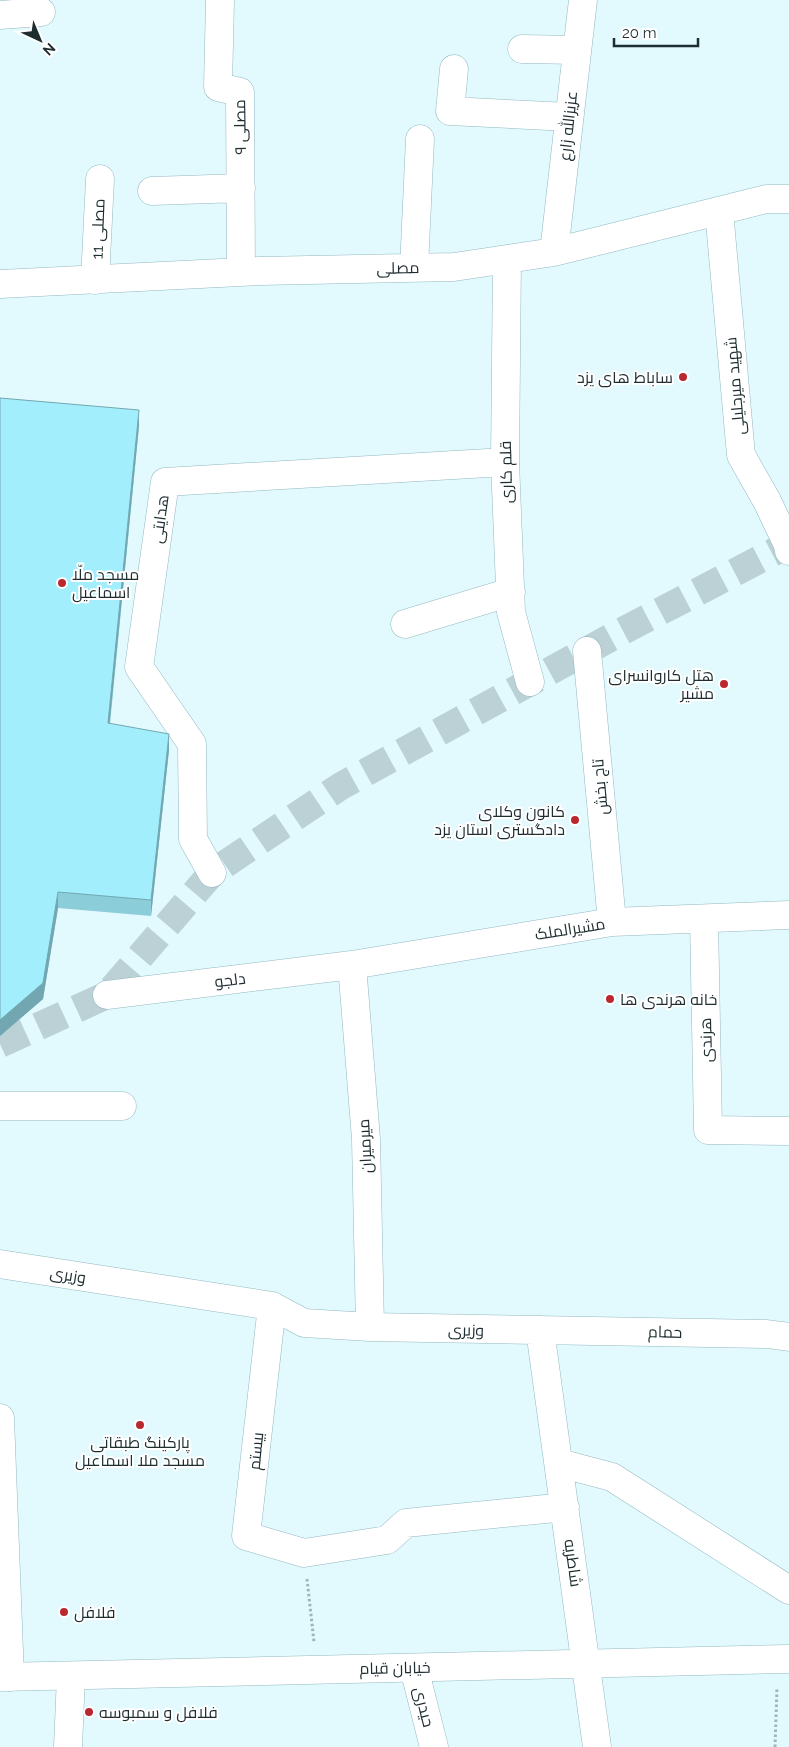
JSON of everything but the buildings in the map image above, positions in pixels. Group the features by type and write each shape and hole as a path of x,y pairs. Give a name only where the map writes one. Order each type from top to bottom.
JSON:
{"street":[{"name":"مصلی ۹","path":"220,0 218,87 240,92 241,272"},
{"name":"عزیزالله زارع","path":"554,252 582,0"},
{"path":"0,15 41,12"},
{"path":"522,49 577,50"},
{"path":"454,69 450,111 569,117"},
{"path":"414,268 420,139"},
{"name":"مصلی 11","path":"95,280 100,178"},
{"path":"152,191 241,188"},
{"name":"مصلی","path":"6,289 95,280 241,272 454,267 554,252 766,199 789,198"},
{"name":"شهید میرجلیلی","path":"720,211 742,455 767,501 789,550"},
{"name":"قلم کاری","path":"507,259 505,462 511,612 530,682"},
{"name":"هدایتی","path":"212,873 192,839 192,744 139,667 165,482 505,462"},
{"path":"405,624 511,592"},
{"name":"تاج بخش","path":"587,651 612,922"},
{"name":"مشیرالملک","path":"352,964 612,922 789,916"},
{"name":"هرندی","path":"704,919 708,1130 789,1131"},
{"name":"دلجو","path":"107,995 352,964"},
{"name":"میرمیران","path":"352,964 366,1140 370,1328"},
{"path":"0,1106 122,1106"},
{"name":"وزیری","path":"0,1264 272,1306 304,1323 370,1328 540,1330"},
{"name":"بیستم","path":"272,1306 246,1536 304,1553"},
{"path":"540,1330 559,1463 612,1477 789,1590"},
{"name":"حمام","path":"540,1330 767,1334 789,1338"},
{"path":"0,1418 5,1677"},
{"name":"شاطریه","path":"559,1463 597,1747"},
{"path":"304,1553 388,1540 406,1523 565,1507"},
{"name":"خیابان قیام","path":"5,1677 783,1659"},
{"name":"حیدری","path":"414,1668 434,1747"},
{"path":"68,1747 71,1676"}],"path":[{"path":"304,1553 317,1670"},
{"path":"775,1747 783,1659"}],"tunnel":[{"path":"0,1044 107,995 212,873 341,786 619,633 789,544"}],"place":[{"name":"ساباط های یزد","path":"683,377"},
{"name":"مسجد ملّا اسماعیل","path":"62,583"},
{"name":"هتل کاروانسرای مشیر","path":"724,684"},
{"name":"کانون وکلای دادگستری استان یزد","path":"575,820"},
{"name":"خانه هرندی ها","path":"610,999"},
{"name":"پارکینگ طبقاتی مسجد ملا اسماعیل","path":"140,1425"},
{"name":"فلافل","path":"64,1612"},
{"name":"فلافل و سمبوسه","path":"89,1712"}]}
